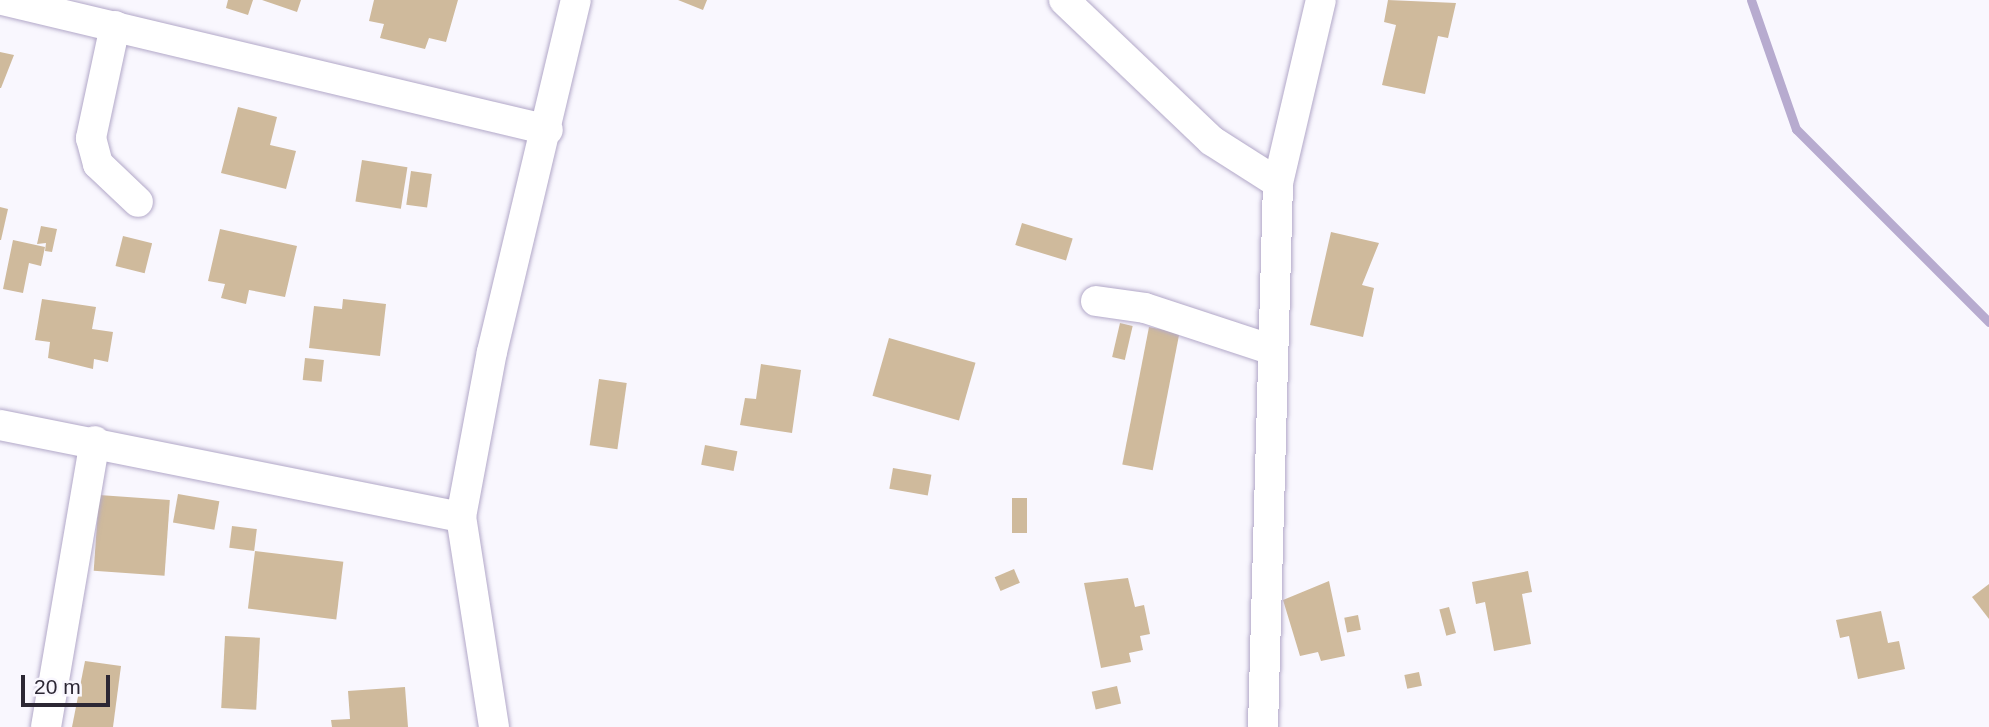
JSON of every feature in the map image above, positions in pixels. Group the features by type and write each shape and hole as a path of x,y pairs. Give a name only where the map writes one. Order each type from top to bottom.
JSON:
{"street":[{"path":"2,0 548,130"},
{"path":"494,727 461,517 492,352 548,130 576,0"},
{"path":"1064,0 1212,141 1278,183"},
{"path":"1258,726 1278,183 1321,0"},
{"path":"115,26 91,138 98,164 138,202"},
{"path":"1096,301 1145,308 1270,349"},
{"path":"0,425 95,441 461,517"},
{"path":"46,727 95,441"}],"building":[{"path":"228,0 253,0 248,15 226,8"},
{"path":"262,0 301,0 297,12"},
{"path":"374,0 458,0 446,42 429,38 425,49 380,38 384,24 369,21"},
{"path":"678,0 707,0 703,10"},
{"path":"1388,0 1456,3 1448,38 1438,36 1425,94 1382,85 1396,25 1384,22"},
{"path":"0,52 14,55 1,88 0,88"},
{"path":"238,107 277,117 270,145 296,151 286,189 221,173"},
{"path":"362,160 407,167 401,209 355,201"},
{"path":"411,171 432,174 427,208 406,205"},
{"path":"0,207 8,209 1,240 0,240"},
{"path":"1022,223 1073,238 1066,260 1015,245"},
{"path":"41,226 57,229 52,252 45,251 46,243 37,244"},
{"path":"220,229 297,246 285,297 249,290 246,304 221,298 225,284 208,281"},
{"path":"1331,232 1379,243 1362,285 1374,288 1363,337 1310,325"},
{"path":"123,236 152,243 145,273 116,266"},
{"path":"13,240 45,247 41,266 29,263 23,293 3,289"},
{"path":"42,299 96,307 92,329 113,332 108,362 94,359 93,369 48,358 50,342 35,340"},
{"path":"343,299 386,304 380,356 309,348 314,306 342,309"},
{"path":"1120,323 1133,326 1125,360 1112,357"},
{"path":"1149,327 1179,333 1153,470 1122,464"},
{"path":"889,338 976,363 959,420 872,396"},
{"path":"305,358 324,360 322,382 303,380"},
{"path":"761,364 801,370 792,433 740,425 745,398 756,399"},
{"path":"599,379 627,383 617,449 590,445"},
{"path":"705,445 737,451 734,471 701,465"},
{"path":"893,468 931,475 928,495 889,489"},
{"path":"178,494 219,501 214,530 173,523"},
{"path":"99,495 170,500 165,576 94,571"},
{"path":"1012,498 1027,498 1027,533 1012,533"},
{"path":"232,526 257,529 254,551 229,548"},
{"path":"255,551 343,562 336,619 248,609"},
{"path":"1014,569 1020,583 1001,591 995,577"},
{"path":"1528,571 1532,592 1522,594 1531,644 1494,651 1485,602 1476,604 1472,582"},
{"path":"1128,578 1135,607 1144,605 1150,634 1140,636 1143,650 1129,653 1131,662 1101,668 1084,583"},
{"path":"1329,581 1345,656 1321,661 1318,652 1300,656 1283,600"},
{"path":"1989,584 1989,619 1972,597"},
{"path":"1449,607 1456,633 1446,636 1439,610"},
{"path":"1881,611 1888,643 1899,641 1905,669 1858,679 1849,636 1840,638 1836,620"},
{"path":"1358,615 1361,630 1347,632 1344,618"},
{"path":"225,636 260,638 256,710 221,708"},
{"path":"85,661 121,666 113,727 72,727"},
{"path":"1419,672 1422,686 1407,689 1404,675"},
{"path":"1117,686 1121,704 1096,709 1092,692"},
{"path":"405,687 408,727 332,727 331,720 350,719 348,691"}],"waterway":[{"path":"1751,0 1796,129 1989,322"}]}
